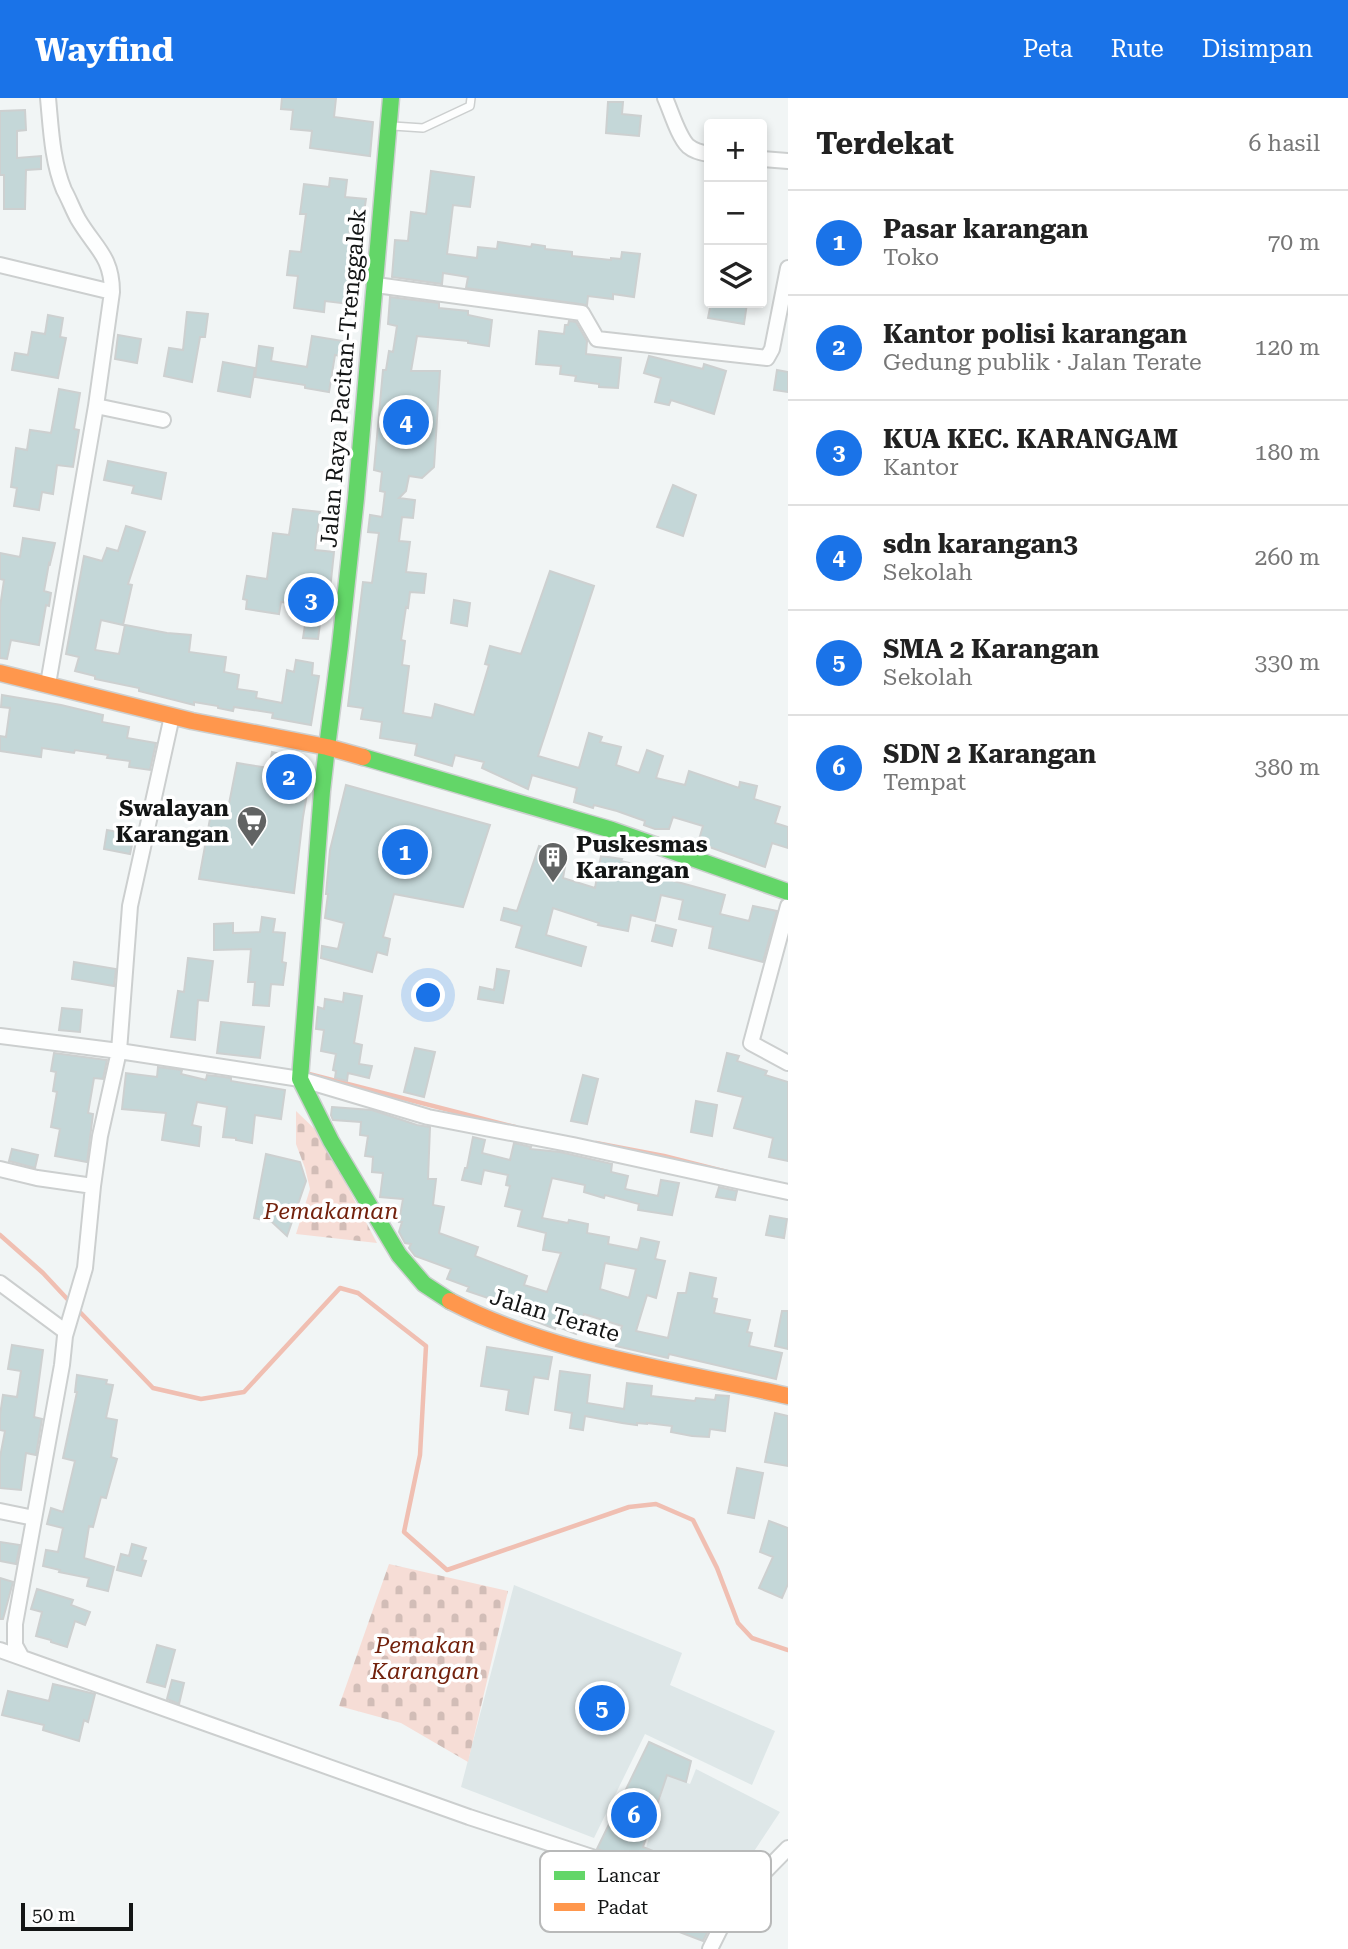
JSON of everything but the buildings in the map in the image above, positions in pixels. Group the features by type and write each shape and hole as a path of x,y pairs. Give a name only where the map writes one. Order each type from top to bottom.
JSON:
{"main road":[{"name":"Jalan Raya Pacitan-Trenggalek","path":"327,747 341,635 376,285 391,98"},
{"path":"0,673 172,716 327,747 368,758 612,830 788,892"},
{"name":"Jalan Terate","path":"327,747 321,791 300,1079 341,1161 399,1256 426,1286 468,1311 520,1332 579,1350 788,1396"}],"street":[{"path":"48,98 52,146 63,187 79,220 103,254 112,280 96,406 48,684"},
{"path":"665,98 688,146 704,153"},
{"path":"767,159 788,161"},
{"path":"0,265 112,292"},
{"path":"376,285 582,313 597,339 766,358 772,349 788,268"},
{"path":"96,406 163,420"},
{"path":"21,1656 15,1645 14,1634 68,1329 84,1274 89,1209 100,1136 119,1051 130,906 172,716"},
{"path":"788,906 751,1043 788,1063"},
{"path":"0,1036 300,1079 428,1117 788,1192"},
{"path":"0,1169 37,1178 93,1186"},
{"path":"0,1283 68,1329"},
{"path":"0,1511 34,1518"},
{"path":"0,1650 469,1817 573,1851"},
{"path":"771,1865 788,1848"},
{"path":"710,1949 718,1932"}],"lane":[{"path":"388,125 423,128 470,106 471,98"}],"shaded area":[{"path":"514,1585 682,1653 670,1685 775,1731 752,1785 645,1734 594,1838 461,1787"},
{"path":"696,1769 780,1812 754,1851 653,1851 646,1848 667,1775 690,1784"}],"green space":[{"name":"Pemakaman","path":"296,1111 319,1133 377,1243 296,1234 310,1189 296,1144"},
{"name":"Pemakan Karangan","path":"389,1564 508,1591 468,1762 401,1723 339,1706"}],"waterway":[{"path":"309,1074 515,1127"},
{"path":"596,1143 727,1172"},
{"path":"0,1235 43,1273 71,1303"},
{"path":"77,1309 153,1388 201,1399 244,1392 340,1288 358,1293 426,1346 420,1455 404,1532 447,1570 629,1507 656,1504 693,1520 717,1568 738,1623 752,1638 788,1650"}],"traffic: fast":[{"path":"327,747 356,498 391,98"},
{"path":"327,747 300,1079 331,1141 399,1255 424,1284 450,1301"},
{"path":"363,757 612,830 788,892"}],"traffic: slow":[{"path":"0,673 192,721 327,747 363,757"},
{"path":"450,1301 490,1320 573,1348 788,1396"}],"place":[{"name":"sdn karangan3","path":"406,422"},
{"name":"KUA KEC. KARANGAM","path":"311,600"},
{"name":"Kantor polisi karangan","path":"289,777"},
{"name":"Swalayan Karangan","path":"252,848"},
{"name":"Pasar karangan","path":"405,852"},
{"name":"Puskesmas Karangan","path":"553,884"},
{"name":"SMA 2 Karangan","path":"602,1708"},
{"name":"SDN 2 Karangan","path":"634,1815"}]}
